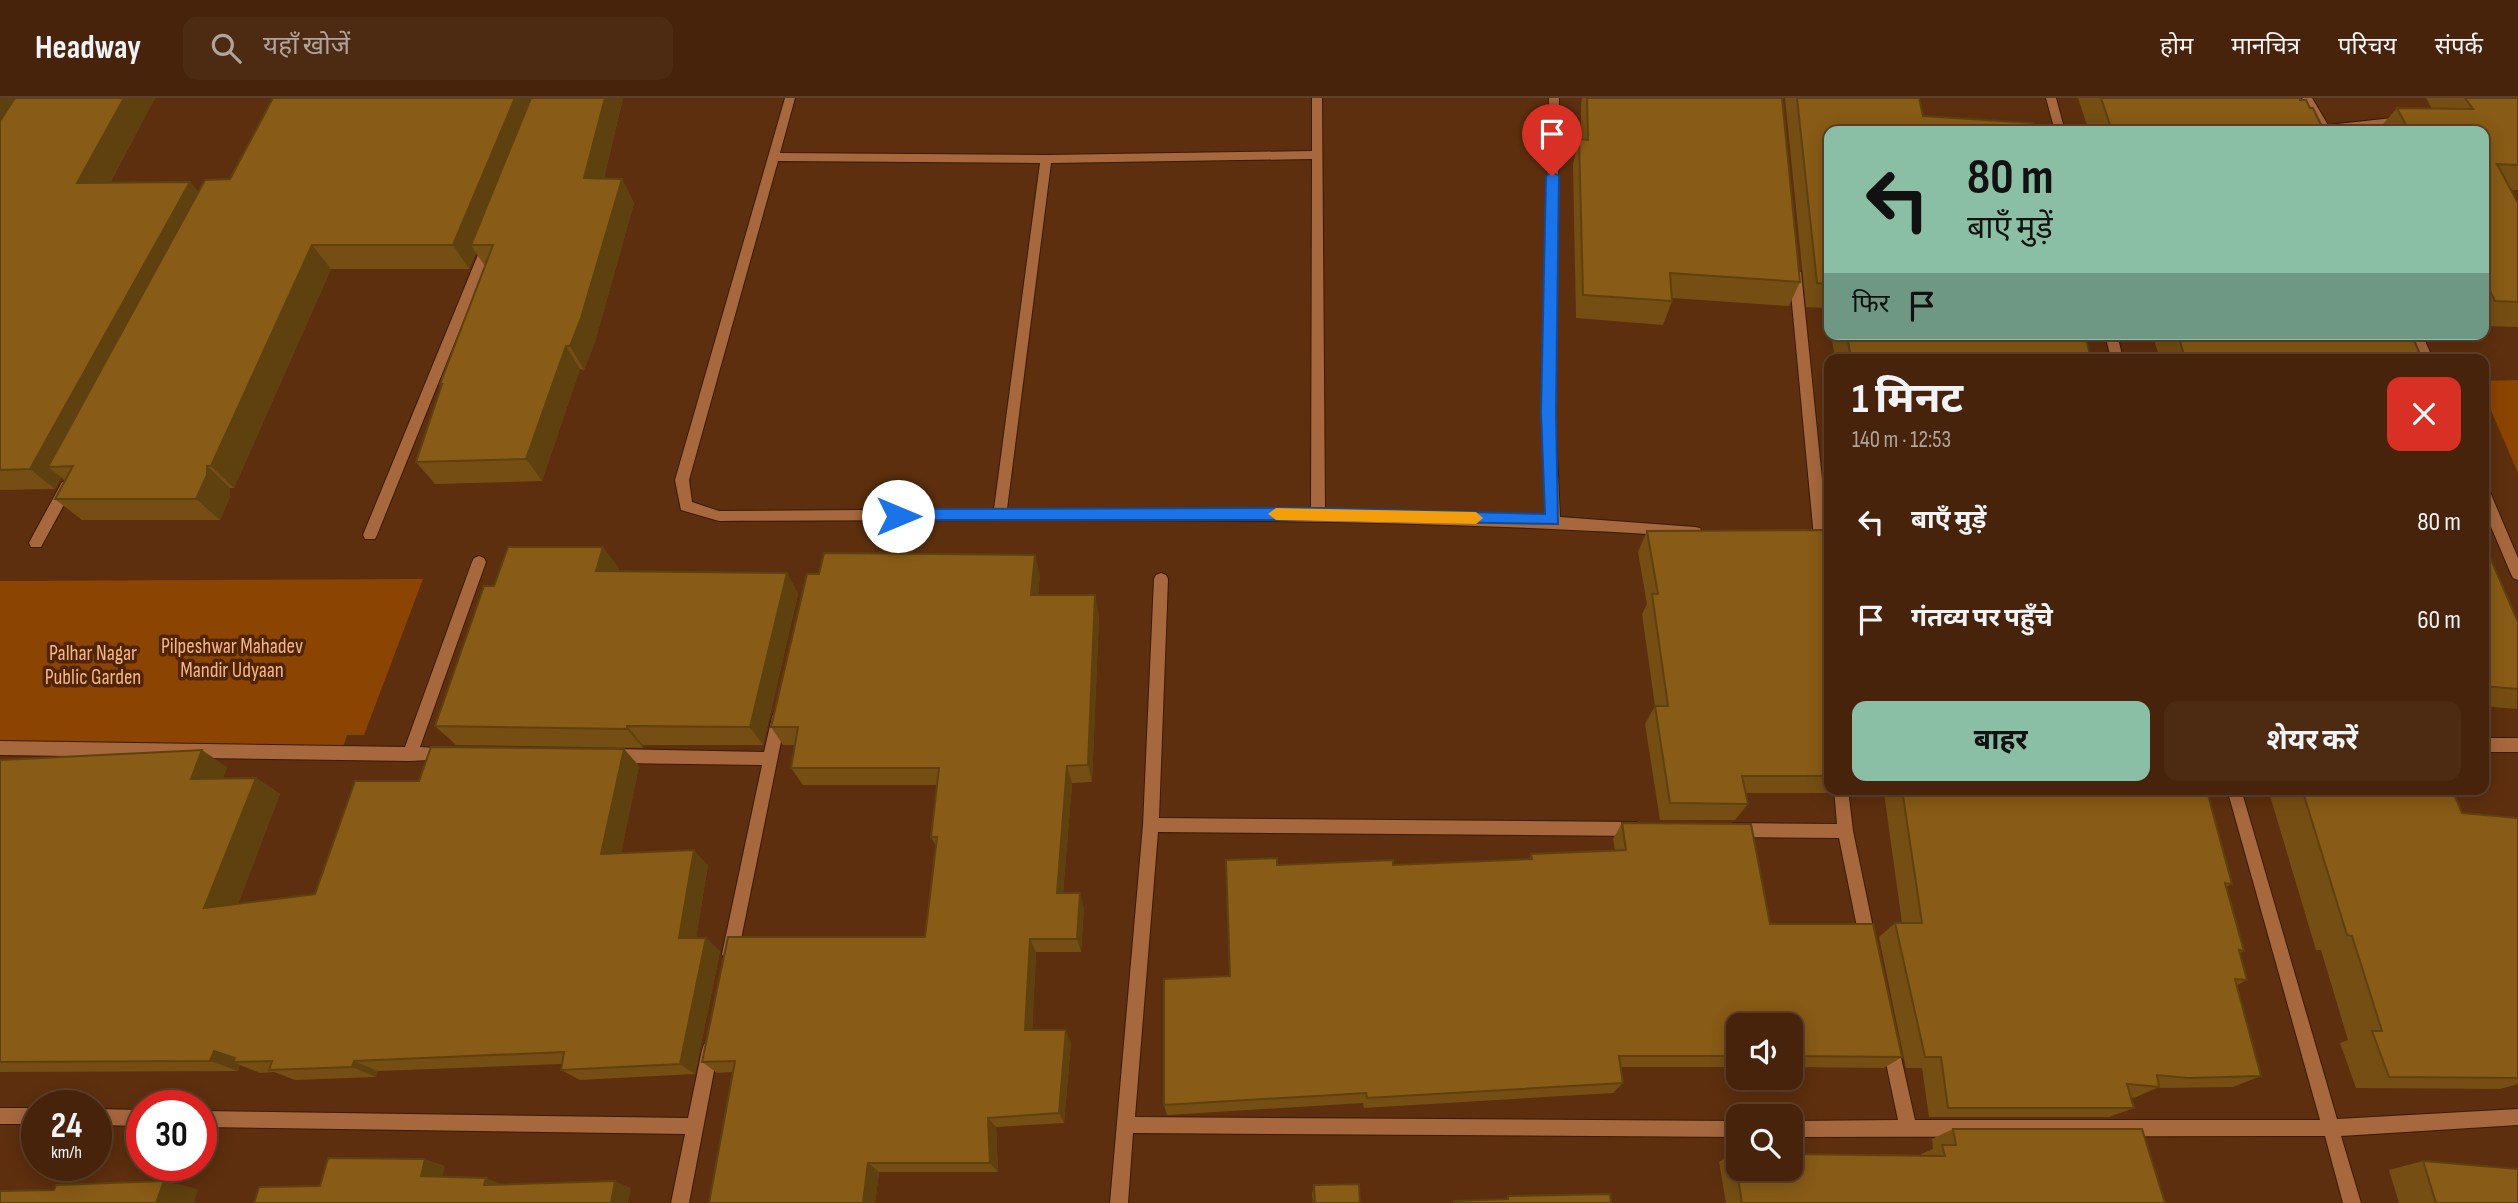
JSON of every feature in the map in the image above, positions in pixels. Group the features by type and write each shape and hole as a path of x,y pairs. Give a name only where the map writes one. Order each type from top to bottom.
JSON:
{"street":[{"path":"790,98 682,480 686,506 719,516 1318,514 1553,520 1714,534"},
{"path":"1317,98 1318,514"},
{"path":"1553,520 1549,412 1554,98"},
{"path":"2051,98 2059,126"},
{"path":"2307,98 2324,126"},
{"path":"2361,126 2421,119"},
{"path":"774,157 1046,159 1318,155"},
{"path":"1000,515 1046,159"},
{"path":"370,535 494,231"},
{"path":"1794,265 1820,546"},
{"path":"36,543 75,471"},
{"path":"2489,506 2518,574"},
{"path":"410,754 479,562"},
{"path":"1119,1203 1152,825 1161,579"},
{"path":"725,976 782,706"},
{"path":"2489,745 2518,745"},
{"path":"0,748 466,754"},
{"path":"604,756 770,759"},
{"path":"1841,795 1844,831 1870,953"},
{"path":"2236,795 2352,1203"},
{"path":"1152,825 1650,830"},
{"path":"1720,830 1844,831"},
{"path":"680,1203 714,1030"},
{"path":"1888,1034 1908,1128"},
{"path":"0,1116 21,1116"},
{"path":"1803,1129 2331,1128 2518,1117"},
{"path":"217,1119 695,1126"},
{"path":"1126,1125 1726,1129"}],"green space":[{"path":"2518,380 2518,473 2489,406 2489,381"},
{"name":"Pilpeshwar Mahadev Mandir Udyaan","path":"423,579 364,735 347,735 342,750 0,745 0,581"}],"building":[{"path":"15,98 124,98 77,183 190,182 30,469 0,470 0,121"},
{"path":"273,98 515,98 453,245 312,245 211,466 207,466 207,475 196,499 55,499 73,466 48,467 205,180 230,179"},
{"path":"531,98 605,98 584,178 622,179 581,318 570,346 566,346 526,459 416,462 440,384 493,245 471,245"},
{"path":"1587,98 1782,98 1800,282 1670,273 1672,301 1583,295 1579,139 1588,140"},
{"path":"1797,98 1919,98 1923,116 2034,123 2035,126 1824,126 1824,284 1817,283"},
{"path":"2101,98 2300,98 2313,108 2322,126 2110,126"},
{"path":"2465,98 2518,98 2518,165 2497,164 2518,203 2518,302 2495,301 2489,289 2489,126 2406,126 2397,108 2473,109"},
{"path":"1848,340 2086,340 2090,354 1850,354"},
{"path":"2180,340 2414,340 2420,354 2184,354"},
{"path":"1824,530 1824,776 1742,776 1748,804 1670,803 1655,706 1668,706 1652,594 1658,594 1647,531"},
{"path":"508,547 603,547 596,571 787,573 750,727 627,726 627,729 435,726 484,586 494,586"},
{"path":"824,553 1035,555 1031,595 1095,595 1088,765 1067,766 1057,893 1080,893 1077,939 1030,939 1025,1030 1066,1030 1059,1113 988,1118 990,1163 868,1163 863,1203 709,1203 735,1061 702,1062 728,937 925,937 937,837 931,837 939,768 791,768 798,727 771,727 807,574 819,574"},
{"path":"2489,555 2518,622 2518,689 2489,687"},
{"path":"431,747 624,749 601,854 694,850 679,938 706,938 680,1064 561,1070 564,1052 354,1061 352,1067 269,1070 272,1061 233,1062 235,1058 214,1051 210,1061 0,1062 0,760 202,750 191,779 256,778 204,908 315,894 355,781 419,781"},
{"path":"1903,795 2208,795 2232,884 2225,883 2244,951 2239,950 2247,980 2235,979 2261,1076 2188,1078 2157,1075 2159,1087 2127,1084 2134,1108 1948,1108 1941,1057 1925,1057 1895,923 1922,923"},
{"path":"2304,795 2454,795 2462,813 2518,818 2518,1078 2389,1077 2372,1031 2382,1031 2352,936 2347,935"},
{"path":"1622,823 1751,824 1770,924 1873,924 1902,1057 1803,1056 1803,1013 1726,1013 1726,1056 1619,1056 1623,1083 1367,1098 1366,1093 1164,1105 1164,979 1230,976 1226,860 1277,858 1277,865 1393,860 1393,865 1532,859 1531,854 1626,850"},
{"path":"1953,1129 2142,1129 2165,1203 1742,1203 1738,1181 1803,1181 1803,1154 1945,1156 1942,1145 1956,1145"},
{"path":"328,1158 425,1159 421,1176 486,1178 484,1185 615,1181 611,1203 254,1203 259,1187 320,1186"},
{"path":"2423,1161 2518,1169 2518,1203 2436,1203"},
{"path":"164,1181 156,1203 0,1203 0,1191 54,1190 56,1185"},
{"path":"1359,1184 1360,1203 1315,1203 1314,1185"},
{"path":"1610,1194 1611,1203 1454,1203 1508,1199 1508,1196"}],"slow traffic":[{"path":"1276,514 1476,518"}],"route":[{"path":"898,516 1318,514 1553,520 1549,412 1552,176"}],"park label":[{"name":"Palhar Nagar Public Garden","path":"93,665"}]}
